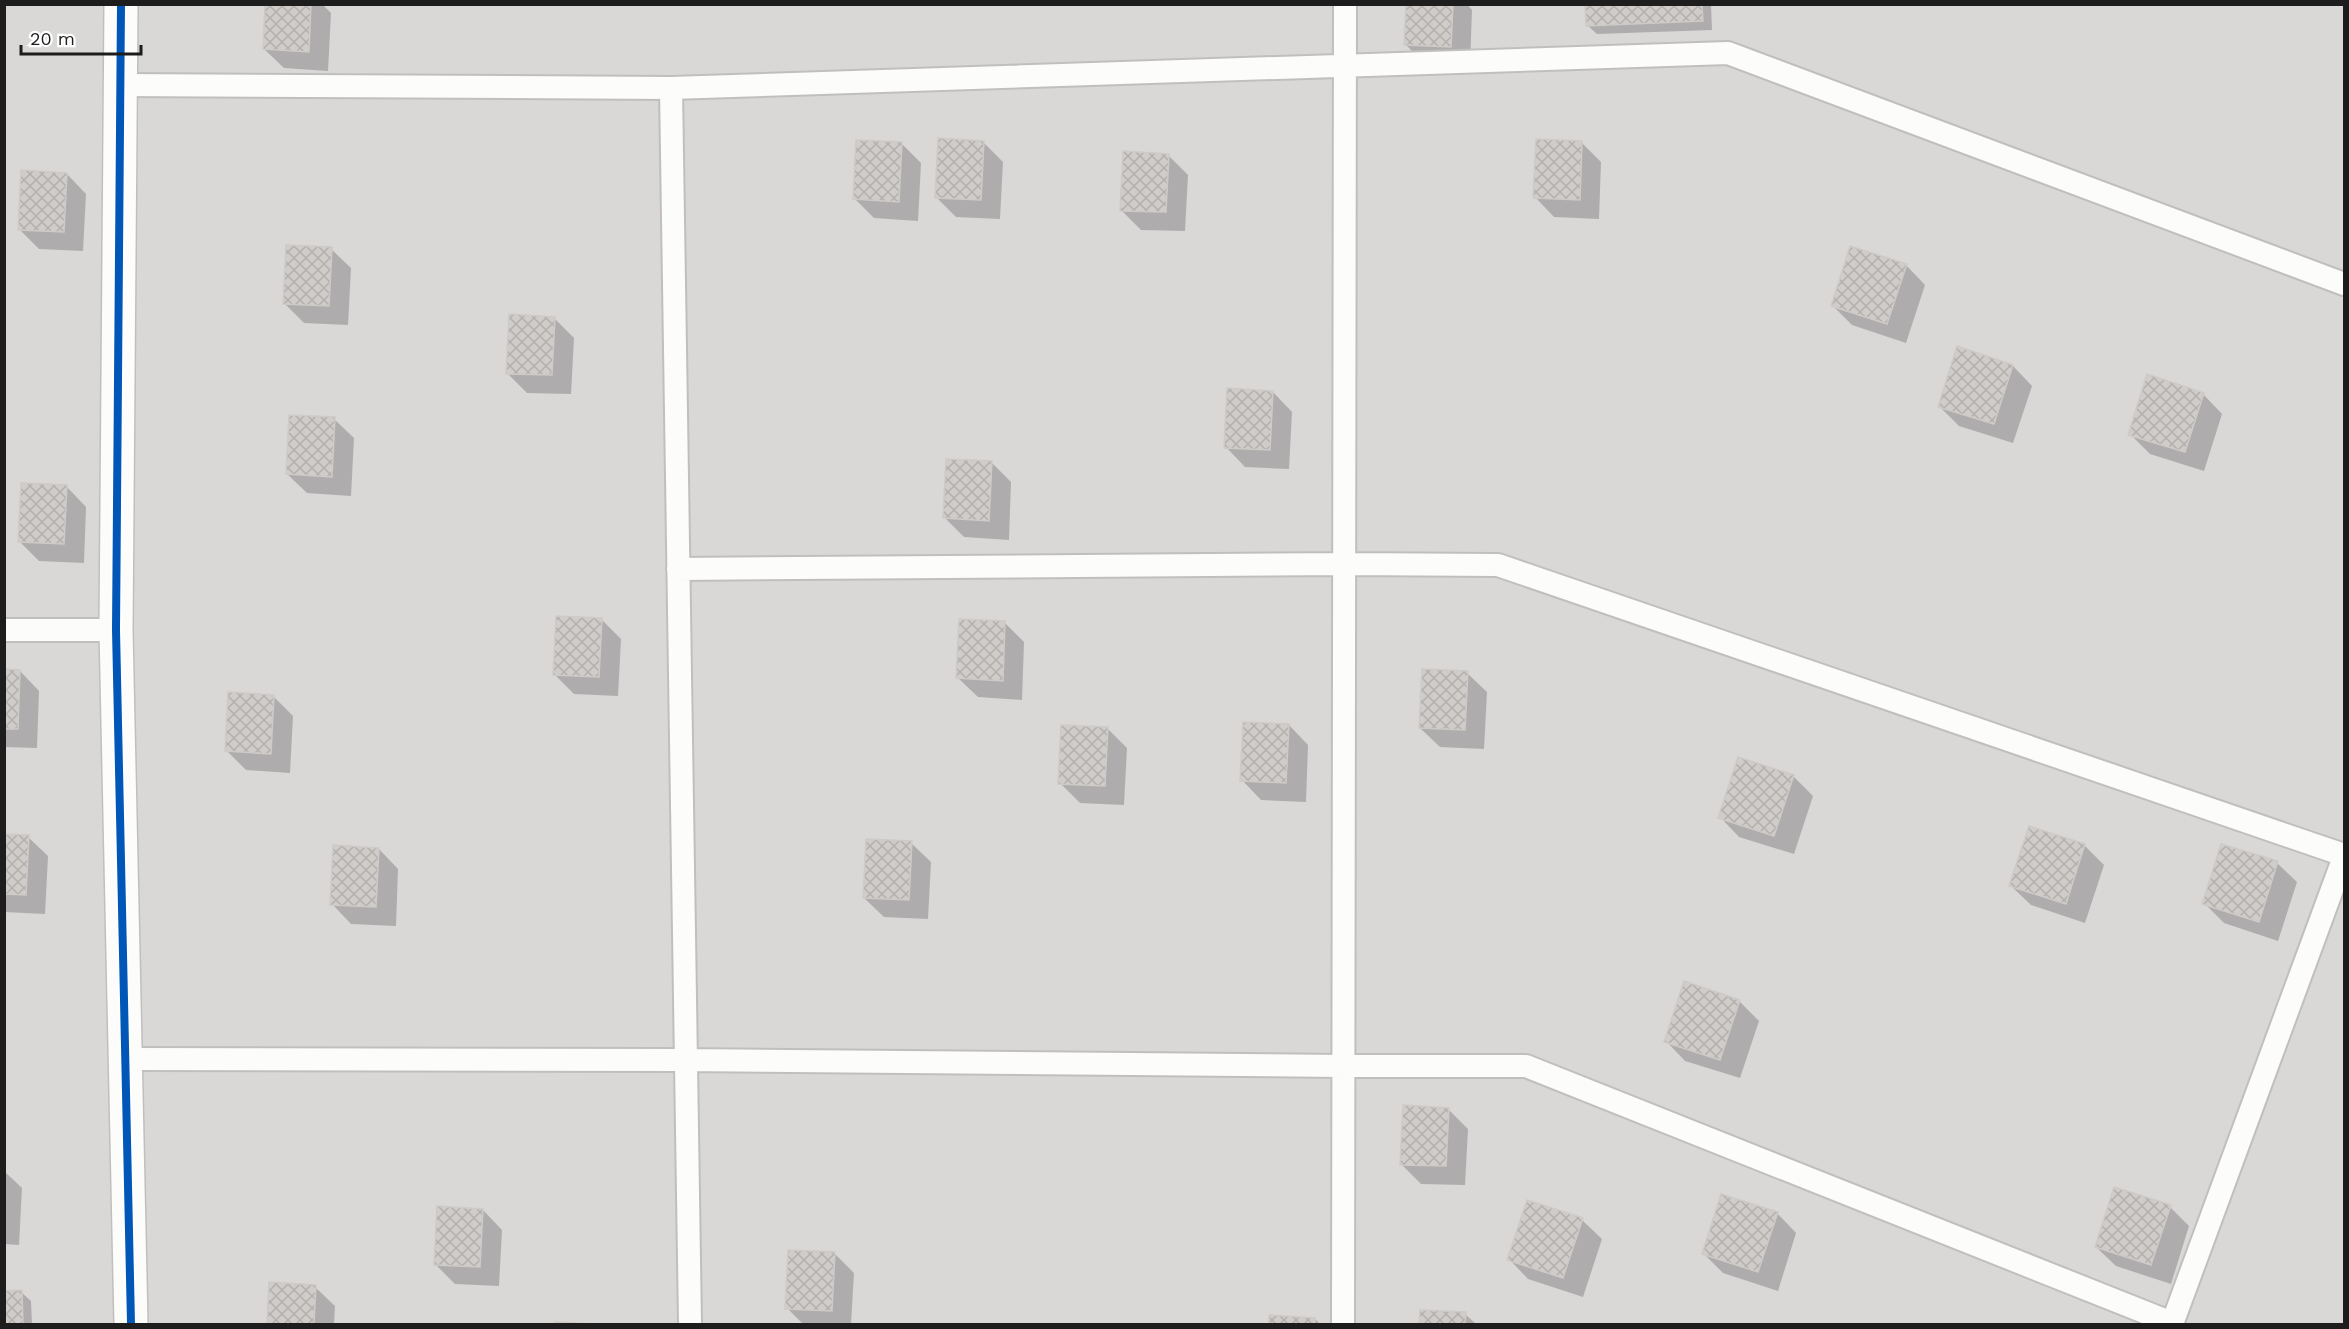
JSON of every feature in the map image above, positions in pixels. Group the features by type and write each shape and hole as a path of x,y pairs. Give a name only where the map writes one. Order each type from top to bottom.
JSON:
{"street":[{"path":"121,4 116,630 131,1324"}],"lane":[{"path":"1343,1324 1345,4"},
{"path":"120,85 671,88 1728,53 2344,284"},
{"path":"671,88 690,1324"},
{"path":"125,1059 686,1060 1526,1066 2172,1324 2344,856 1498,565 678,569"},
{"path":"4,630 116,630"}],"shaded area":[{"path":"5,5 2344,5 2344,1324 5,1324"}],"building":[{"path":"265,4 311,4 309,52 263,49"},
{"path":"1406,4 1453,4 1451,47 1404,45"},
{"path":"1585,4 1702,4 1703,21 1586,26"},
{"path":"938,138 984,141 981,200 935,198"},
{"path":"1536,139 1582,141 1580,200 1533,198"},
{"path":"856,140 902,142 899,202 853,199"},
{"path":"1123,151 1169,154 1166,212 1120,211"},
{"path":"21,170 67,173 64,232 18,230"},
{"path":"286,245 332,247 329,306 283,304"},
{"path":"1850,246 1907,264 1887,324 1831,306"},
{"path":"509,314 555,317 552,375 506,374"},
{"path":"1957,346 2013,365 1994,424 1938,407"},
{"path":"2147,374 2204,393 2185,452 2128,435"},
{"path":"1227,388 1273,391 1270,450 1224,448"},
{"path":"289,415 335,417 332,477 286,474"},
{"path":"946,459 992,461 989,521 943,518"},
{"path":"21,483 67,485 64,544 18,542"},
{"path":"556,616 602,618 599,677 553,675"},
{"path":"959,619 1005,621 1003,681 956,678"},
{"path":"4,669 20,670 18,729 4,729"},
{"path":"1422,669 1468,671 1465,730 1419,728"},
{"path":"228,692 274,695 271,754 225,751"},
{"path":"1243,722 1289,724 1286,783 1240,781"},
{"path":"1061,725 1108,727 1105,786 1058,784"},
{"path":"1738,757 1794,775 1774,836 1718,818"},
{"path":"2029,826 2085,844 2066,904 2009,886"},
{"path":"4,834 29,835 26,895 4,894"},
{"path":"866,839 912,841 909,900 863,898"},
{"path":"2221,844 2278,861 2259,922 2202,904"},
{"path":"333,845 379,848 376,907 330,905"},
{"path":"1684,981 1740,1000 1720,1060 1664,1042"},
{"path":"1403,1105 1449,1108 1446,1166 1400,1165"},
{"path":"2114,1187 2171,1205 2151,1265 2095,1247"},
{"path":"1721,1194 1778,1212 1758,1272 1702,1254"},
{"path":"1527,1200 1583,1218 1563,1278 1507,1260"},
{"path":"437,1206 483,1209 480,1267 434,1265"},
{"path":"788,1250 835,1252 832,1311 785,1309"},
{"path":"269,1282 316,1285 314,1324 267,1324"},
{"path":"22,1290 23,1324 4,1324 4,1291"},
{"path":"1420,1310 1466,1312 1465,1324 1419,1324"},
{"path":"1269,1315 1315,1318 1315,1324 1269,1324"},
{"path":"555,1322 596,1324 555,1324"}],"cycle path":[{"path":"121,4 116,630 131,1324"}]}
